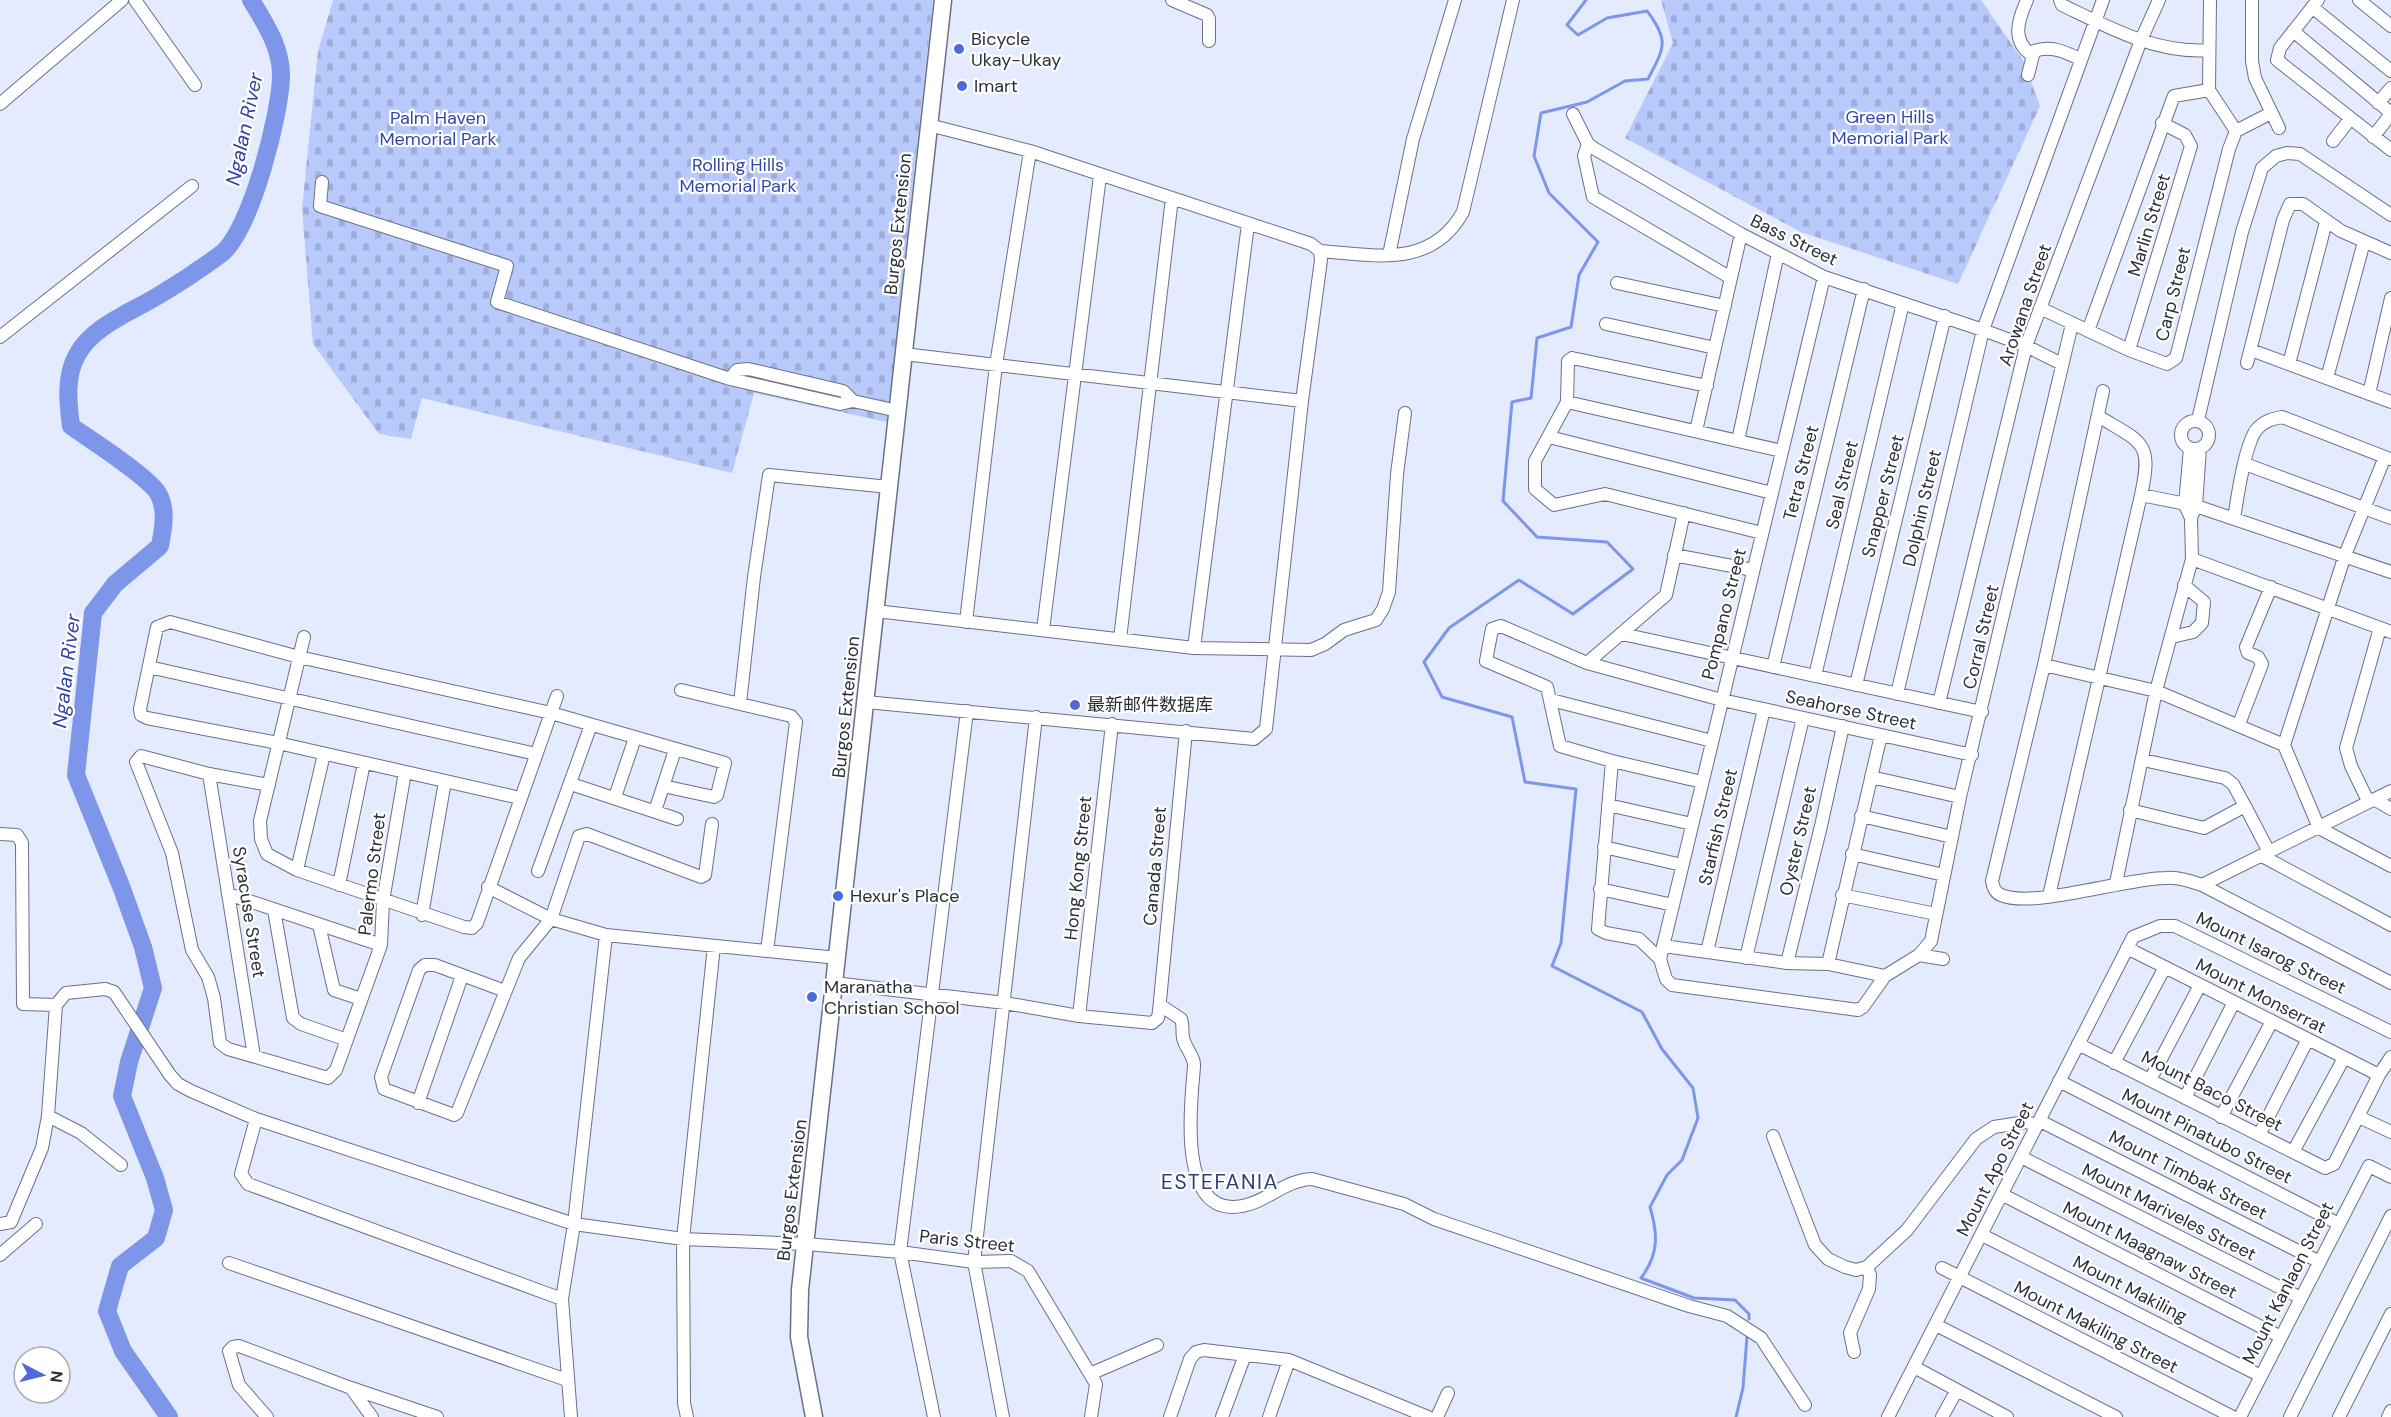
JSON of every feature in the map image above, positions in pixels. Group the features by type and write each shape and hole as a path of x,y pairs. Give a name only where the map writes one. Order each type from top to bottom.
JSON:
{"main road":[{"name":"Burgos Extension","path":"814,1417 799,1337 800,1290 943,0"}],"street":[{"path":"0,104 122,0"},
{"path":"135,0 195,86"},
{"path":"1172,0 1207,15 1209,41"},
{"path":"1389,255 1413,139 1455,0"},
{"path":"929,125 1029,151 1311,244 1320,251 1412,255 1454,228 1462,212 1513,0"},
{"path":"2027,0 2017,32 2023,49 2032,55"},
{"path":"2060,0 2062,6 2141,40 2174,49 2209,50"},
{"name":"Dolphin Street","path":"1897,694 1983,330 2103,0"},
{"name":"Arowana Street","path":"1939,703 2026,346 2141,40 2159,0"},
{"path":"2210,0 2209,90 2236,131 2271,113"},
{"path":"2252,0 2255,78 2279,128"},
{"path":"2359,0 2391,26"},
{"path":"2391,71 2315,4 2280,48 2277,60 2391,150"},
{"path":"2293,31 2391,114 2373,137"},
{"path":"2028,75 2034,51 2050,48 2080,59"},
{"path":"2378,103 2391,88"},
{"path":"2088,331 2162,123 2174,96 2209,90"},
{"path":"1573,114 1588,144 1584,156 1593,198 1731,278"},
{"path":"2333,141 2350,118"},
{"name":"Marlin Street","path":"2129,350 2191,146 2185,135 2162,123"},
{"name":"Carp Street","path":"2040,308 2129,350 2167,364 2176,358 2222,174 2236,131"},
{"name":"Bass Street","path":"1588,144 1741,234 1824,277 1945,316 2026,346 2062,364"},
{"path":"966,622 996,364 1029,151"},
{"path":"2198,420 2242,232 2262,168 2276,156 2287,153 2300,154 2391,215"},
{"path":"1043,630 1100,176"},
{"path":"322,182 320,206 507,266 497,302 729,379 840,404 853,401 898,411"},
{"path":"0,337 192,186"},
{"path":"1120,639 1172,198"},
{"path":"2247,363 2286,208 2296,202 2302,204 2326,222 2391,253"},
{"path":"2289,364 2326,222"},
{"path":"1194,648 1248,224"},
{"path":"1696,431 1741,234"},
{"path":"2327,378 2364,242"},
{"path":"866,702 1254,739 1261,736 1266,729 1276,648 1302,401 1322,260 1320,251"},
{"path":"1738,441 1778,253"},
{"name":"Pompano Street","path":"1660,959 1824,277"},
{"path":"1617,283 1725,306"},
{"name":"Tetra Street","path":"1773,667 1864,289"},
{"path":"2369,394 2391,298"},
{"name":"Seal Street","path":"1815,676 1903,303"},
{"name":"Snapper Street","path":"1856,685 1945,316"},
{"path":"1606,324 1715,348"},
{"name":"Corral Street","path":"1919,955 1931,941 1960,797 1972,755 2072,324"},
{"path":"2251,350 2391,402"},
{"path":"904,354 1302,401"},
{"path":"1707,386 1576,358 1568,361 1567,402 1535,461 1533,476 1535,489 1554,505 1605,494 1762,533"},
{"path":"2103,392 2044,665 1992,881 1994,889 2001,895 2049,896 2116,883 2166,878 2202,885 2391,983"},
{"path":"1567,402 1782,451"},
{"path":"876,611 1194,648 1311,650 1326,644 1344,630 1376,620 1383,609 1389,592 1397,474 1405,413"},
{"path":"2049,896 2147,464 2145,453 2126,433 2098,416"},
{"path":"2234,519 2245,464 2256,430 2269,419 2282,417 2388,458 2345,555 2284,745 2319,828 2391,866"},
{"path":"2198,420 2205,424 2209,431 2209,441 2195,448 2181,439 2181,430 2185,424 2198,420"},
{"path":"1549,437 1772,493"},
{"path":"2116,883 2130,810 2144,760 2156,691 2192,559 2191,506 2195,448"},
{"path":"2245,464 2391,518"},
{"path":"740,703 754,577 769,475 889,487"},
{"path":"2140,495 2191,506 2234,519 2391,572"},
{"path":"1587,663 1666,595 1684,513"},
{"path":"1674,555 1754,570"},
{"path":"2192,559 2386,630 2346,747 2350,766 2371,800 2391,809"},
{"path":"2172,637 2193,632 2204,617 2204,602 2184,585"},
{"path":"2239,724 2262,664 2258,657 2248,653 2246,648 2271,587"},
{"path":"520,798 278,743 141,716 140,709 157,627 164,622 299,657 551,713 725,763 717,795 709,798 663,786"},
{"name":"Seahorse Street","path":"1551,700 1545,684 1488,664 1485,657 1492,629 1501,626 1587,663 1722,700 1972,755"},
{"path":"1622,634 1982,712"},
{"path":"304,637 260,821 261,839 267,854 297,870 422,915 472,928 477,923 488,886 557,696"},
{"path":"2044,665 2156,691 2239,724 2284,745"},
{"path":"149,667 536,754"},
{"path":"681,690 791,716 796,722 767,951"},
{"path":"1702,782 1560,746 1551,700 1712,741"},
{"name":"Starfish Street","path":"1707,952 1764,709"},
{"path":"934,1417 900,1252 966,711"},
{"path":"1003,1417 974,1262 1036,717"},
{"path":"1746,958 1803,718"},
{"name":"Hong Kong Street","path":"1079,1016 1112,724"},
{"path":"538,871 591,725"},
{"name":"Oyster Street","path":"1787,963 1843,726"},
{"name":"Canada Street","path":"1160,1005 1186,731"},
{"path":"1828,964 1842,895 1881,735"},
{"path":"615,797 635,738"},
{"path":"655,811 675,750"},
{"path":"297,870 324,754"},
{"path":"254,1056 228,1049 220,1043 214,998 208,976 192,951 172,853 137,768 137,758 146,757 209,774 269,785"},
{"path":"2144,760 2225,778 2240,794 2265,854 2391,925"},
{"path":"1612,761 1598,929 1639,939 1660,959 1666,979 1671,985 1858,1010 1863,1007 1885,976 1919,955 1943,959"},
{"path":"339,885 364,763"},
{"name":"Palermo Street","path":"254,1056 328,1078 336,1070 381,945 383,901 405,772"},
{"name":"Syracuse Street","path":"209,774 254,1056"},
{"path":"1871,777 1960,797"},
{"path":"422,915 445,782"},
{"path":"571,784 677,819"},
{"path":"2202,885 2391,791"},
{"path":"1608,805 1692,824"},
{"path":"2130,810 2204,828 2245,806"},
{"path":"1861,816 1952,837"},
{"path":"505,991 435,965 425,965 419,970 381,1077 384,1089 454,1115 457,1113 519,958 551,919 579,836 587,834 701,877 705,875 712,824"},
{"path":"0,834 16,836 21,843 23,1004 56,1005 48,1116 37,1165 11,1222 0,1224"},
{"path":"1604,847 1682,865"},
{"path":"1852,854 1944,875"},
{"path":"488,886 551,919 606,935 838,958"},
{"path":"1600,889 1673,905"},
{"path":"228,894 381,945"},
{"path":"1842,895 1936,914"},
{"path":"274,910 294,1018 300,1024 347,1040"},
{"path":"319,925 334,990 361,999"},
{"name":"Mount Isarog Street","path":"2130,943 2160,926 2175,926 2391,1032"},
{"path":"571,1417 562,1299 573,1224 606,935"},
{"name":"Mount Monserrat","path":"2130,943 2165,967 2379,1075"},
{"name":"Mount Apo Street","path":"1888,1417 2130,943"},
{"path":"687,1417 684,1403 683,1239 714,946"},
{"path":"1663,946 1787,963 1828,964 1885,976"},
{"path":"2114,1063 2165,967"},
{"path":"418,1103 462,976"},
{"path":"834,983 1005,1003 1079,1016 1152,1023 1158,1018 1160,1005 1181,1019 1182,1038 1194,1063 1188,1126 1198,1182 1205,1194 1216,1203 1228,1207 1245,1207 1264,1200 1299,1179 1312,1179 1404,1204 1440,1221 1689,1306 1726,1316 1761,1338 1805,1405"},
{"path":"2150,1080 2200,985"},
{"name":"Paris Street","path":"56,1005 66,993 105,989 114,992 170,1075 178,1084 191,1091 256,1119 573,1224 683,1239 806,1244 900,1252 974,1262 1011,1261 1028,1271 1096,1384 1091,1417"},
{"path":"2185,1098 2234,1002"},
{"path":"2221,1117 2272,1021"},
{"path":"2259,1135 2308,1039"},
{"name":"Mount Baco Street","path":"2078,1044 2325,1168 2331,1167 2359,1117"},
{"path":"2391,1057 2379,1075 2359,1117 2391,1132"},
{"path":"2293,1152 2344,1058"},
{"name":"Mount Pinatubo Street","path":"2059,1081 2339,1224"},
{"path":"48,1116 81,1133 121,1165"},
{"path":"256,1119 241,1174 248,1184 562,1299"},
{"path":"1773,1136 1815,1245 1828,1259 1856,1270 1867,1267 1907,1230 1976,1138 1994,1127 2026,1122 2039,1123"},
{"name":"Mount Timbak Street","path":"2039,1123 2320,1262"},
{"name":"Mount Mariveles Street","path":"2021,1157 2301,1298"},
{"name":"Mount Kanlaon Street","path":"2240,1417 2369,1166 2391,1177"},
{"name":"Mount Maagnaw Street","path":"2003,1195 2282,1337"},
{"path":"2290,1417 2391,1216"},
{"path":"0,1256 36,1224"},
{"name":"Mount Makiling","path":"1982,1235 2261,1376"},
{"path":"229,1263 567,1380"},
{"path":"1854,1352 1850,1333 1869,1289 1870,1275 1867,1267"},
{"name":"Mount Makiling Street","path":"1942,1268 2233,1417"},
{"path":"2339,1417 2391,1314"},
{"path":"1936,1325 2116,1417"},
{"path":"1090,1374 1157,1345"},
{"path":"267,1417 234,1376 230,1352 233,1347 239,1346 437,1417"},
{"path":"1170,1417 1190,1359 1196,1352 1204,1350 1288,1360 1428,1417"},
{"path":"1222,1417 1245,1356"},
{"path":"1272,1416 1288,1360"},
{"path":"1914,1367 2007,1417"},
{"path":"351,1388 372,1417"},
{"path":"1942,1417 1957,1390"},
{"path":"1437,1417 1448,1393"},
{"path":"2388,1417 2391,1411"}],"green space":[{"path":"333,0 933,0 887,422 754,393 732,473 422,398 411,439 379,434 313,344 302,209 318,51"},
{"name":"Green Hills Memorial Park","path":"1661,0 1981,0 2024,62 2040,106 1958,284 1801,232 1625,138 1673,43"}],"waterway":[{"name":"Ngalan River","path":"169,1417 123,1351 107,1311 120,1266 156,1238 164,1210 155,1178 122,1096 129,1062 153,988 143,947 121,886 76,775 93,613 115,584 160,546 164,514 159,495 154,488 119,459 71,426 68,390 73,363 84,344 93,335 176,285 221,254 243,222 270,142 281,75 275,45 267,26 251,0"},
{"path":"1586,0 1567,25 1578,35 1607,18 1647,11 1662,38 1661,52 1648,79 1625,81 1587,102 1541,113 1534,156 1549,193 1598,242 1579,275 1571,327 1537,338 1531,398 1512,402 1503,501 1537,537 1607,542 1633,569 1573,614 1519,580 1449,628 1424,662 1442,697 1512,717 1525,782 1576,789 1561,943 1552,966 1642,1012 1662,1049 1693,1088 1698,1118 1682,1160 1667,1175 1650,1207 1655,1235 1654,1252 1641,1278 1694,1298 1735,1300 1749,1314 1749,1319"},
{"path":"1736,1417 1743,1388 1747,1337"}],"place":[{"name":"Bicycle Ukay-Ukay","path":"959,49"},
{"name":"Imart","path":"962,86"},
{"name":"最新邮件数据库","path":"1075,705"},
{"name":"Hexur's Place","path":"838,896"},
{"name":"Maranatha Christian School","path":"812,997"}],"district":[{"name":"ESTEFANIA","path":"1220,1182"}],"park label":[{"name":"Palm Haven Memorial Park","path":"438,128"},
{"name":"Rolling Hills Memorial Park","path":"738,175"}]}
